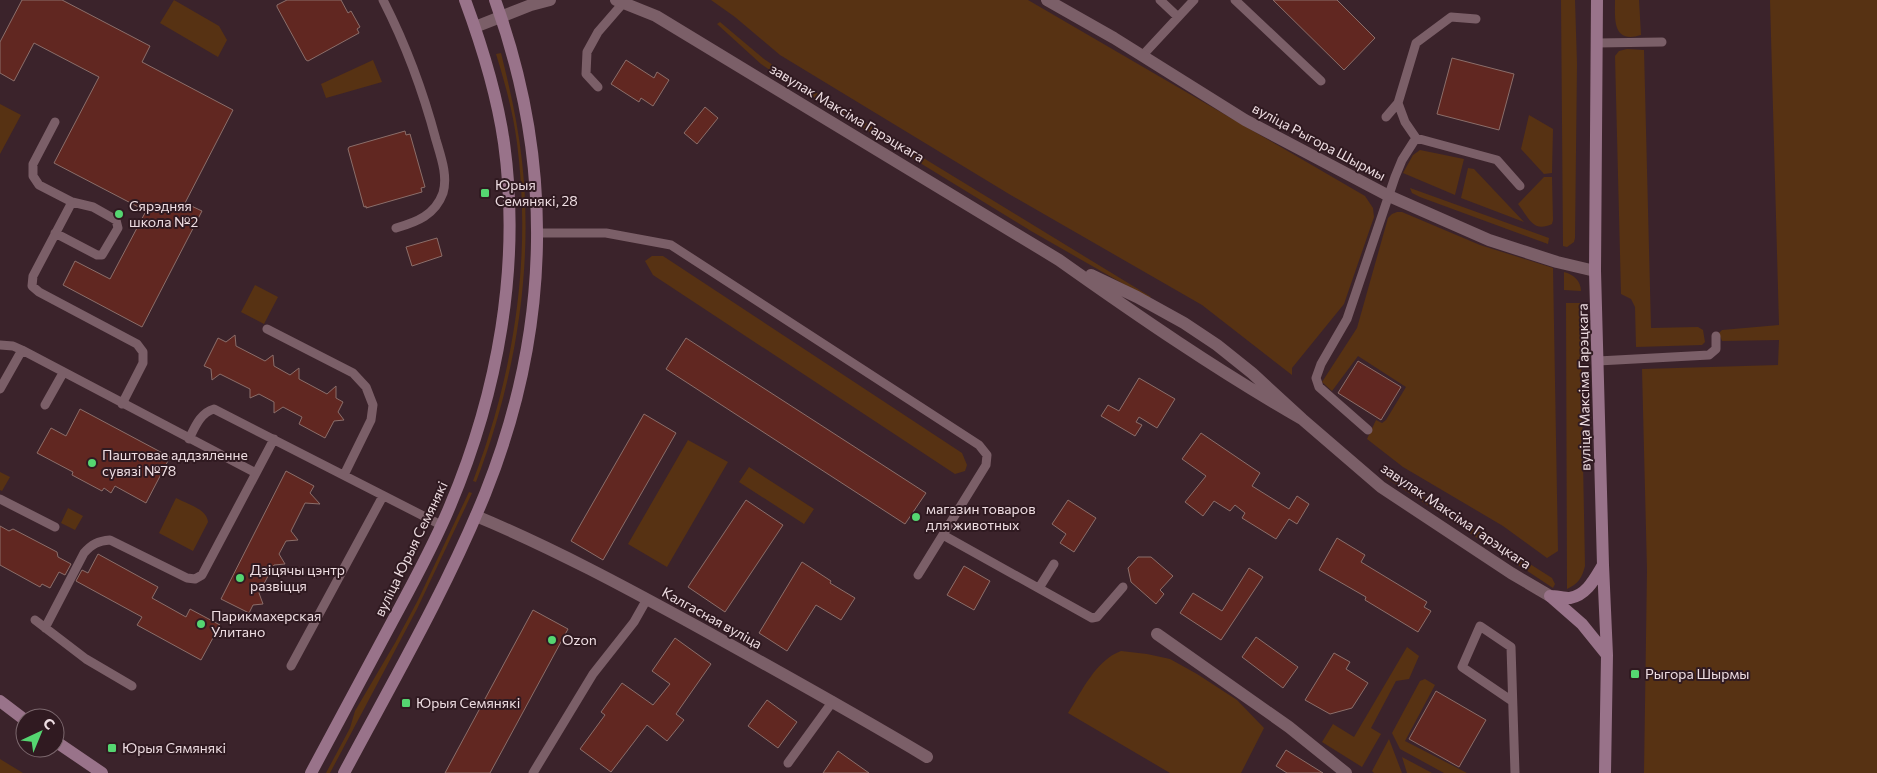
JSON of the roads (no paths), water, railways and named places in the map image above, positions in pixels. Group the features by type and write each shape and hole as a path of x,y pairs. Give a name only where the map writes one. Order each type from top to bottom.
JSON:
{"main road":[{"name":"вуліца Юрыя Семянякі","path":"311,773 442,525 466,465 484,408 500,340 507,278 508,201 504,142 493,90 475,27 465,0"},
{"path":"344,773 442,588 476,516 496,464 522,378 533,306 538,233 534,156 528,115 512,50 495,0"},
{"name":"вуліца Максіма Гарэцкага","path":"1597,0 1595,271 1602,565 1607,655 1605,773"},
{"path":"1550,596 1570,598 1580,593 1589,587 1602,565"},
{"path":"1550,596 1582,624 1607,655"},
{"path":"0,701 15,712"},
{"path":"65,748 102,773"}],"street":[{"path":"475,27 501,16 550,0"},
{"name":"вуліца Рыгора Шырмы","path":"1047,0 1245,120 1388,196 1489,240 1557,262 1595,271"},
{"name":"завулак Максіма Гарэцкага","path":"620,1 656,16 740,65 1059,260 1122,305 1242,385 1302,418"},
{"name":"завулак Максіма Гарэцкага","path":"1059,260 1137,297 1184,323 1217,345 1396,498 1550,596"},
{"name":"Калгасная вуліца","path":"476,516 530,539 647,599 833,701 927,757"},
{"path":"1157,634 1290,727 1346,773"}],"lane":[{"path":"383,0 403,40 420,86 445,176 443,194 435,208 420,220 396,228"},
{"path":"1160,0 1178,17"},
{"path":"1142,56 1194,0"},
{"path":"1235,0 1321,81"},
{"path":"598,87 586,74 587,52 598,32 620,1"},
{"path":"1386,117 1398,103 1416,44 1451,17 1476,19"},
{"path":"1598,43 1662,42"},
{"path":"1398,103 1405,122 1416,138 1497,160 1520,186"},
{"path":"55,122 33,164 34,176 39,184 72,202 92,207 116,220 118,228 102,255 97,255 55,233"},
{"path":"1368,430 1319,387 1316,378 1321,364 1347,319 1388,196 1402,160 1416,138"},
{"path":"72,202 33,276 32,286 39,292 137,344 143,352 143,363 122,404"},
{"path":"538,233 606,233 671,245 979,445 987,455 986,465 918,575"},
{"path":"267,329 353,373 366,386 373,405 371,420 344,475"},
{"path":"1598,361 1708,355 1716,349 1716,336"},
{"path":"0,345 13,346 22,350 256,473"},
{"path":"0,389 22,350"},
{"path":"45,405 63,373"},
{"path":"189,439 201,416 207,411 214,409 442,525"},
{"path":"44,628 84,553 92,544 100,541 110,540 187,578 195,578 202,575 274,438"},
{"path":"291,666 383,496"},
{"path":"0,499 55,528"},
{"path":"943,535 1092,618 1097,617 1123,587"},
{"path":"1039,588 1054,564"},
{"path":"533,773 592,674 634,622 647,599"},
{"path":"34,620 86,659 132,686"},
{"path":"1512,701 1462,667 1480,626 1511,648 1515,773"},
{"path":"788,763 833,701"}],"place":[{"name":"Юрыя Семянякі, 28","path":"485,193"},
{"name":"Сярэдняя школа №2","path":"119,214"},
{"name":"Паштовае аддзяленне сувязі №78","path":"92,463"},
{"name":"магазин товаров для животных","path":"916,517"},
{"name":"Дзіцячы цэнтр развіцця","path":"240,578"},
{"name":"Парикмахерская Улитано","path":"201,624"},
{"name":"Ozon","path":"552,640"},
{"name":"Рыгора Шырмы","path":"1635,674"},
{"name":"Юрыя Семянякі","path":"406,703"},
{"name":"Юрыя Сямянякі","path":"112,748"}]}
